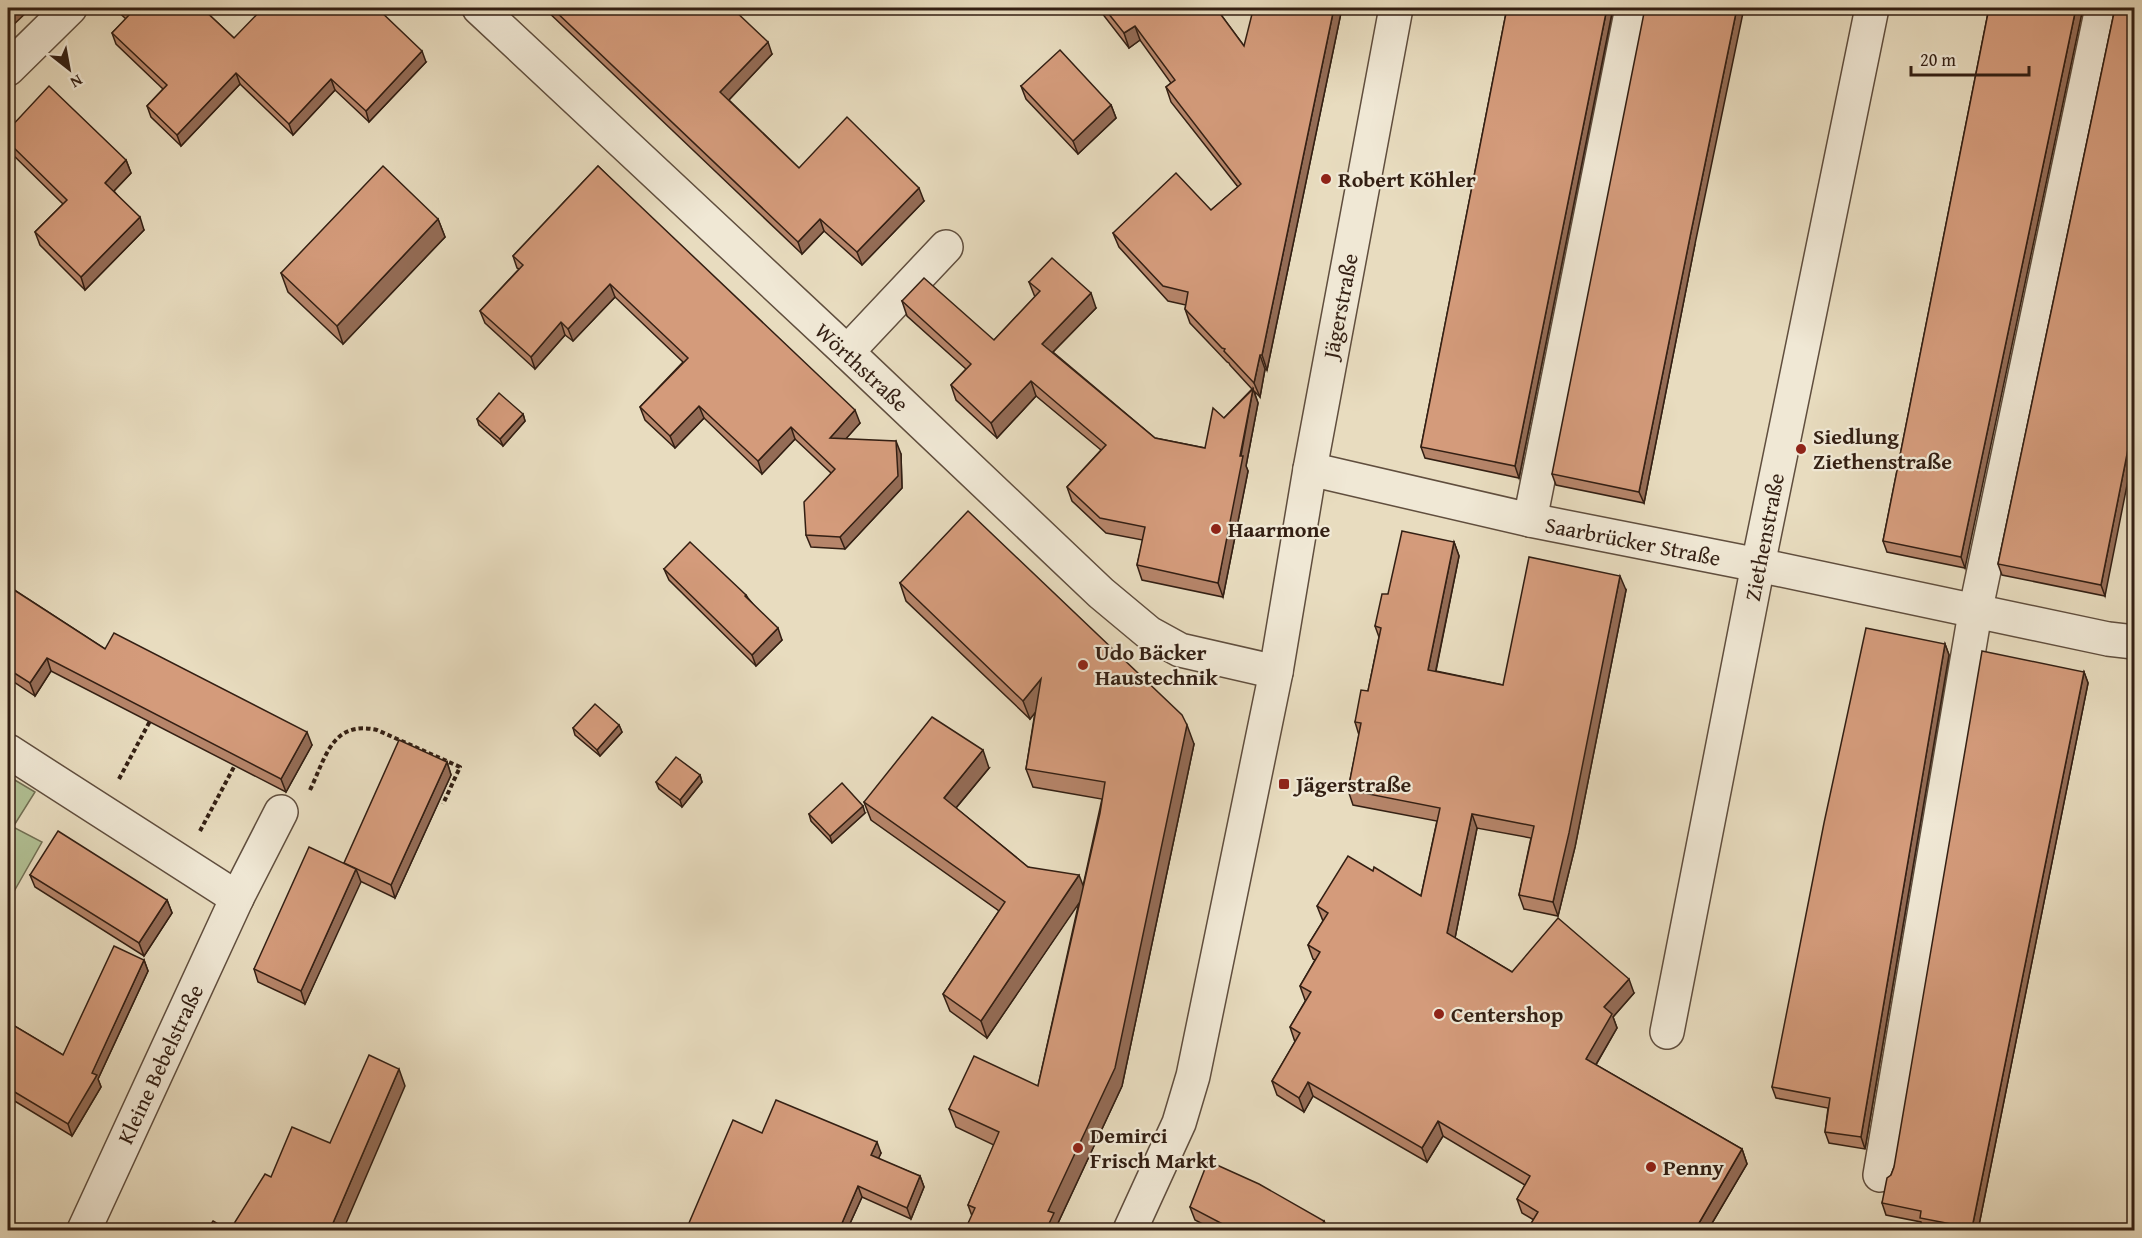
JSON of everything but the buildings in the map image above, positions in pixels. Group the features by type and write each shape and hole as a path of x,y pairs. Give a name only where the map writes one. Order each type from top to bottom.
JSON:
{"street":[{"path":"8,69 70,8"},
{"name":"Wörthstraße","path":"479,8 1101,593 1149,633 1180,650 1276,672"},
{"name":"Jägerstraße","path":"1130,1230 1179,1123 1193,1076 1276,672 1310,469 1396,8"},
{"path":"1530,520 1632,8"},
{"name":"Ziethenstraße","path":"1667,1032 1758,565 1872,8"},
{"path":"1880,1175 1975,613 2102,8"},
{"path":"847,352 946,247"},
{"name":"Saarbrücker Straße","path":"1310,469 1530,520 1758,565 1975,613 2134,642"},
{"path":"8,751 237,898"},
{"name":"Kleine Bebelstraße","path":"84,1230 237,898 281,812"}],"path":[{"path":"99,809 117,783 150,721"},
{"path":"281,812 303,806 336,738 356,727 377,730 460,767 443,804"},
{"path":"184,864 235,765"},
{"path":"12,1126 8,1114 14,1101"}],"green space":[{"path":"8,776 35,792 13,827 42,842 8,902"}],"place":[{"name":"Robert Köhler","path":"1326,179"},
{"name":"Siedlung Ziethenstraße","path":"1801,449"},
{"name":"Haarmone","path":"1216,529"},
{"name":"Udo Bäcker Haustechnik","path":"1083,665"},
{"name":"Jägerstraße","path":"1284,784"},
{"name":"Centershop","path":"1439,1014"},
{"name":"Demirci Frisch Markt","path":"1078,1148"},
{"name":"Penny","path":"1651,1167"}]}
